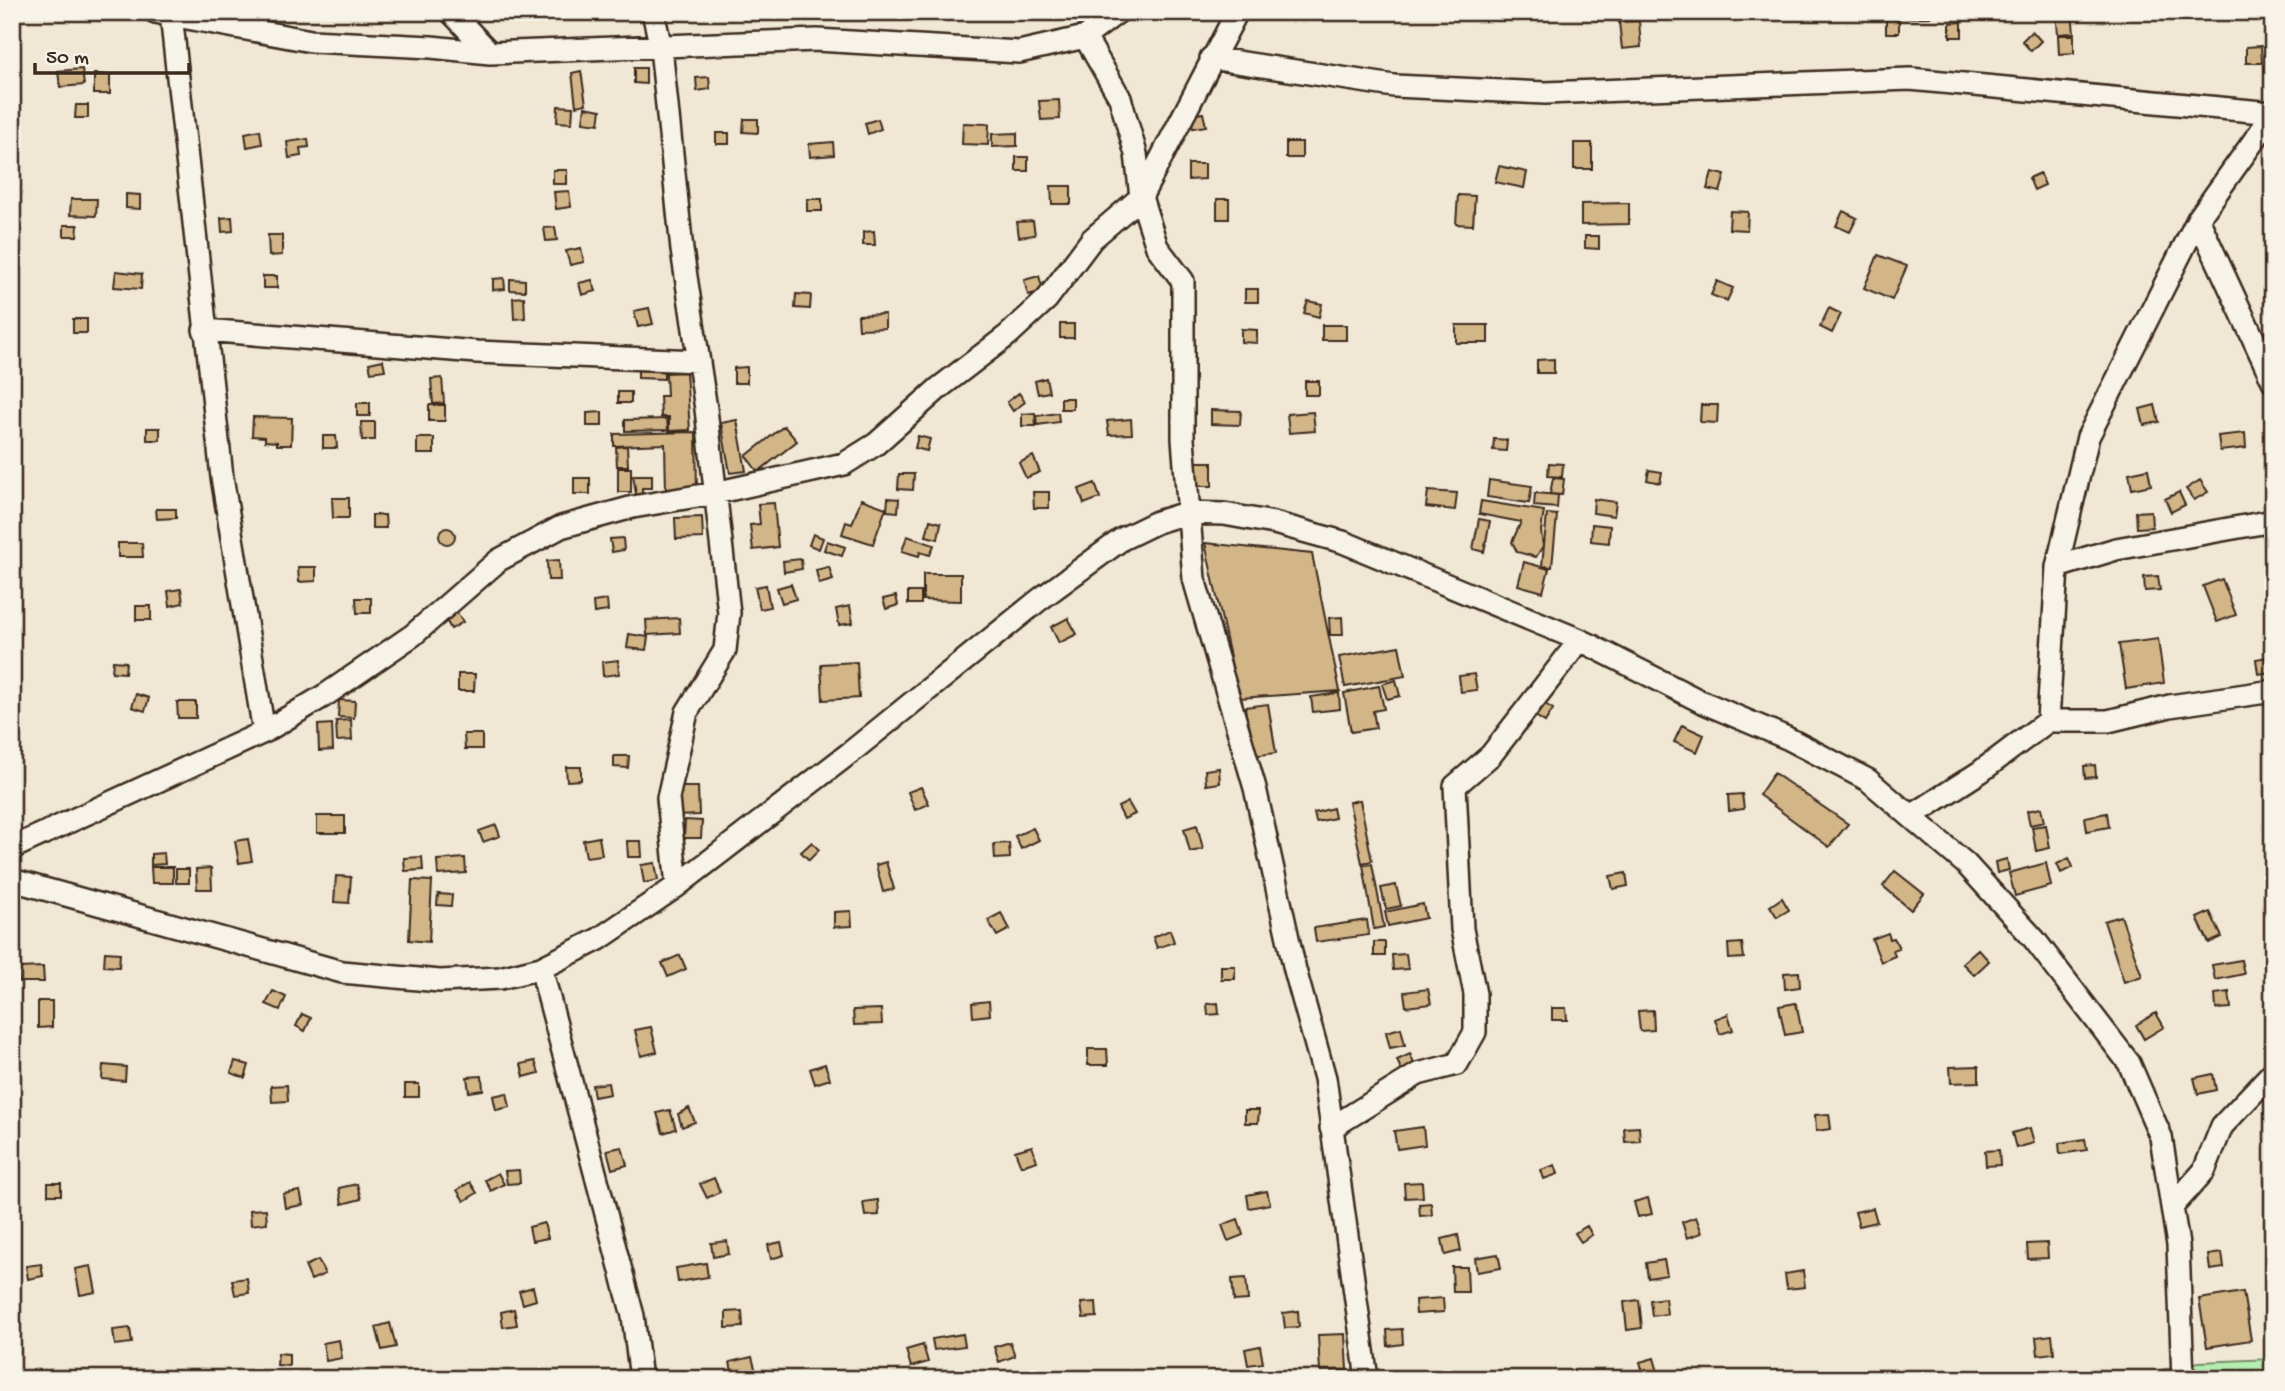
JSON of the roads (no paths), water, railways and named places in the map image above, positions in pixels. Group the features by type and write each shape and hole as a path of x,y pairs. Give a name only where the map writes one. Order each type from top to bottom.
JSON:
{"street":[{"path":"450,12 490,53"},
{"path":"653,12 661,48 729,613 725,650 687,712 667,798 677,886"},
{"path":"264,732 222,477 163,13 311,41 490,53 817,40 1019,52 1085,37 1118,12"},
{"path":"12,848 264,732 327,694 413,635 499,561 529,542 561,527 633,507 715,493 844,464 876,444 939,388 1008,335 1047,299 1092,239 1141,197 1237,12"},
{"path":"1085,37 1119,98 1136,154 1141,197 1157,247 1183,281 1186,513 1194,579 1255,789 1292,957 1325,1078 1367,1379"},
{"path":"1211,58 1394,86 1545,93 1910,79 2273,113 2198,219 2088,437 2057,567 2048,721"},
{"path":"2198,219 2273,381"},
{"path":"204,330 477,352 698,360"},
{"path":"12,880 342,972 440,981 500,978 541,968 599,939 677,886 1122,539 1157,522 1186,513 1224,514 1274,523 1343,542 1699,689 1913,815 1980,772 2048,721 2108,721 2170,706 2273,691"},
{"path":"2057,567 2116,549 2273,521"},
{"path":"1331,1128 1418,1074 1457,1064 1475,1032 1475,994 1462,929 1455,786 1491,755 1580,640"},
{"path":"1580,640 1868,780 1966,864 2034,939 2129,1063 2161,1137 2178,1245 2183,1379"},
{"path":"541,968 633,1316 641,1379"},
{"path":"2172,1207 2204,1171 2222,1126 2273,1072"}]}
